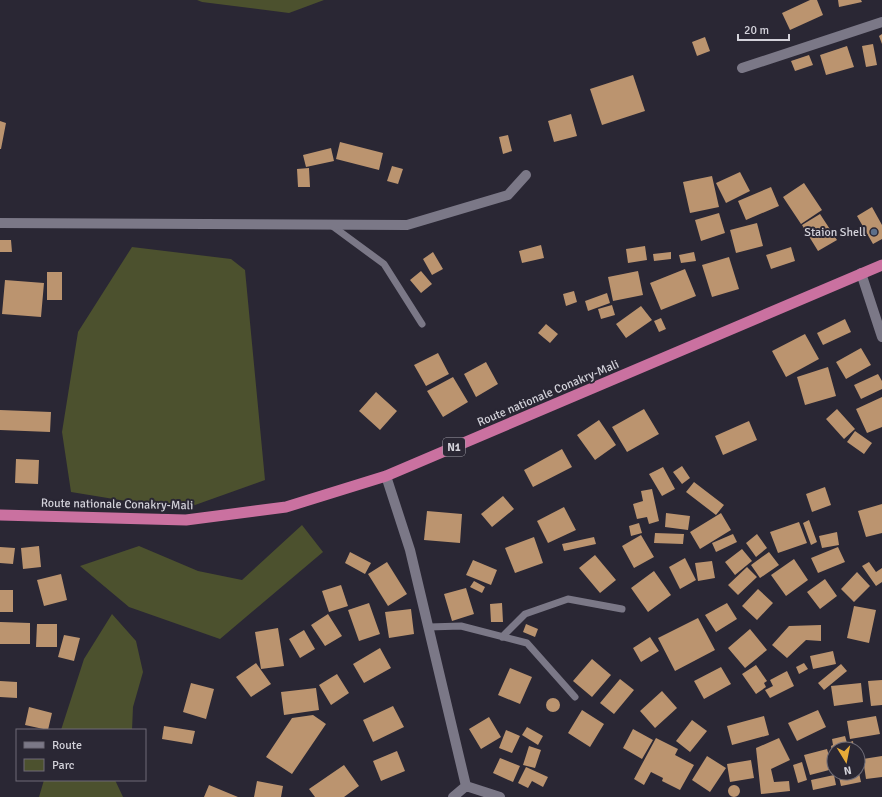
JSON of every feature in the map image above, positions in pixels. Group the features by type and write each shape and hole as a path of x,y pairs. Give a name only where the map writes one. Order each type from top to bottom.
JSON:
{"highway":[{"name":"Route nationale Conakry-Mali","path":"0,515 186,520 286,507 386,476 882,265"}],"street":[{"path":"742,68 882,22"},
{"path":"0,223 407,225 508,195 526,175"},
{"path":"861,273 882,337"},
{"path":"386,476 410,550 466,786"},
{"path":"453,797 466,786"},
{"path":"466,786 500,797"}],"lane":[{"path":"330,225 384,264 422,324"},
{"path":"502,637 525,614 568,599 622,610"},
{"path":"428,627 461,626 527,644 575,697"}],"green space":[{"path":"197,0 324,0 289,13 202,2"},
{"path":"132,247 231,259 245,270 265,480 181,510 71,492 62,432 78,332"},
{"path":"302,525 323,552 220,639 129,607 80,566 139,546 198,571 242,580"},
{"path":"112,614 136,641 143,672 133,707 132,729 61,729 84,659"},
{"path":"44,781 115,781 123,797 39,797"}],"building":[{"path":"810,0 817,0 823,15 790,30 782,13"},
{"path":"838,0 861,0 862,2 839,7"},
{"path":"882,34 882,44 879,36"},
{"path":"705,37 710,51 697,56 692,42"},
{"path":"873,44 877,65 866,67 862,46"},
{"path":"847,46 854,67 826,75 820,55"},
{"path":"809,55 813,65 795,71 791,61"},
{"path":"633,75 645,111 602,125 590,89"},
{"path":"571,114 577,136 554,142 548,121"},
{"path":"0,121 6,123 1,149 0,149"},
{"path":"508,135 512,151 503,154 499,137"},
{"path":"340,142 383,153 379,170 336,159"},
{"path":"331,148 334,161 306,167 303,155"},
{"path":"392,166 403,169 398,184 387,181"},
{"path":"309,168 310,187 298,187 297,169"},
{"path":"740,172 750,191 726,203 716,183"},
{"path":"712,176 719,207 690,213 683,182"},
{"path":"804,183 822,210 801,224 783,197"},
{"path":"771,187 779,206 746,220 738,201"},
{"name":"Staion Shell","path":"872,207 882,225 882,239 873,244 857,216"},
{"path":"719,213 725,233 701,241 695,220"},
{"path":"820,214 837,240 818,251 802,225"},
{"path":"757,223 763,246 736,253 730,230"},
{"path":"0,240 11,240 12,252 0,252"},
{"path":"541,245 544,258 522,263 519,251"},
{"path":"645,246 647,260 628,263 626,249"},
{"path":"791,247 795,261 771,269 766,255"},
{"path":"433,252 443,269 432,275 423,259"},
{"path":"671,252 671,259 654,261 653,254"},
{"path":"694,252 696,261 681,263 679,255"},
{"path":"729,257 739,289 712,297 702,265"},
{"path":"685,269 696,296 661,310 650,283"},
{"path":"421,271 432,284 421,293 410,280"},
{"path":"638,271 643,295 613,301 608,277"},
{"path":"47,272 62,272 62,300 47,300"},
{"path":"5,280 44,283 41,317 2,314"},
{"path":"574,291 577,302 566,306 563,294"},
{"path":"607,293 610,303 588,311 585,301"},
{"path":"612,305 615,315 601,319 598,309"},
{"path":"641,306 652,320 626,338 616,324"},
{"path":"661,318 666,329 659,332 654,321"},
{"path":"845,319 851,332 823,345 817,333"},
{"path":"546,324 558,334 550,343 538,333"},
{"path":"805,334 819,359 786,377 772,351"},
{"path":"861,348 871,365 846,379 836,362"},
{"path":"438,353 449,374 426,386 414,365"},
{"path":"486,362 498,384 476,397 464,374"},
{"path":"828,367 836,396 805,405 797,377"},
{"path":"878,374 882,381 882,389 861,399 854,385"},
{"path":"453,377 468,402 443,417 427,391"},
{"path":"376,392 397,411 380,430 359,411"},
{"path":"882,397 882,427 867,433 856,409"},
{"path":"644,409 659,434 627,452 612,427"},
{"path":"837,409 855,429 844,439 826,419"},
{"path":"0,410 51,412 50,432 0,430"},
{"path":"599,420 616,445 595,460 577,435"},
{"path":"749,421 757,440 723,455 715,436"},
{"path":"855,431 872,443 864,454 847,442"},
{"path":"562,449 572,467 533,487 524,470"},
{"path":"16,459 39,460 38,484 15,483"},
{"path":"682,466 690,478 682,484 673,472"},
{"path":"663,467 675,489 662,496 649,474"},
{"path":"694,482 724,505 716,515 686,492"},
{"path":"825,487 831,505 812,512 806,494"},
{"path":"652,489 659,521 649,524 647,517 637,519 633,504 643,501 641,491"},
{"path":"503,496 514,509 492,527 481,514"},
{"path":"882,504 882,533 866,537 858,511"},
{"path":"564,507 576,530 548,543 537,521"},
{"path":"427,511 462,514 460,543 424,540"},
{"path":"666,513 690,516 688,530 665,527"},
{"path":"721,513 731,530 700,549 690,532"},
{"path":"809,520 817,542 811,545 803,523"},
{"path":"799,522 807,543 778,553 770,532"},
{"path":"639,523 642,533 631,536 629,526"},
{"path":"837,532 839,545 822,548 819,536"},
{"path":"655,533 684,534 683,544 654,543"},
{"path":"733,534 737,542 716,552 712,543"},
{"path":"757,534 767,548 756,557 746,543"},
{"path":"641,535 654,557 634,568 622,546"},
{"path":"534,537 543,563 515,573 505,548"},
{"path":"594,537 596,544 564,551 562,544"},
{"path":"39,546 41,567 23,569 21,548"},
{"path":"0,547 15,548 13,564 0,563"},
{"path":"838,547 845,562 818,573 811,558"},
{"path":"742,549 752,561 735,575 725,562"},
{"path":"350,552 371,563 365,574 345,563"},
{"path":"769,552 779,565 760,578 751,565"},
{"path":"595,555 616,580 600,593 579,568"},
{"path":"685,558 696,580 680,589 669,567"},
{"path":"794,559 808,580 786,596 771,575"},
{"path":"473,560 497,570 491,585 466,575"},
{"path":"712,561 715,578 698,581 695,563"},
{"path":"387,562 407,594 388,606 368,574"},
{"path":"869,562 876,572 882,568 882,582 876,586 862,566"},
{"path":"747,567 757,577 738,595 728,585"},
{"path":"654,571 671,595 648,612 631,588"},
{"path":"857,572 870,586 854,602 841,589"},
{"path":"61,574 67,600 44,606 37,580"},
{"path":"825,579 837,596 820,609 807,592"},
{"path":"474,581 485,587 482,593 470,587"},
{"path":"341,585 348,606 329,612 322,591"},
{"path":"466,588 474,614 452,621 444,594"},
{"path":"758,589 773,603 757,620 742,606"},
{"path":"0,590 13,590 13,612 0,612"},
{"path":"369,603 380,634 359,641 348,610"},
{"path":"502,603 503,622 491,622 490,604"},
{"path":"727,603 737,619 716,632 705,615"},
{"path":"854,606 876,610 869,643 847,638"},
{"path":"411,609 414,634 389,638 385,612"},
{"path":"328,614 342,636 325,646 311,625"},
{"path":"698,618 715,650 675,671 658,638"},
{"path":"0,622 30,623 30,644 0,644"},
{"path":"37,624 57,624 57,647 36,647"},
{"path":"526,624 538,629 535,637 523,632"},
{"path":"821,625 821,641 806,640 787,658 772,645 789,626"},
{"path":"278,628 284,666 261,669 255,632"},
{"path":"750,629 767,650 745,668 728,648"},
{"path":"304,630 315,649 300,658 289,639"},
{"path":"64,635 80,638 74,661 58,657"},
{"path":"650,637 659,651 641,662 633,648"},
{"path":"380,648 391,668 364,683 353,664"},
{"path":"833,651 836,664 813,669 810,656"},
{"path":"592,659 611,675 592,697 573,681"},
{"path":"256,663 271,684 251,697 236,677"},
{"path":"804,663 808,669 799,674 796,667"},
{"path":"841,664 847,671 824,690 818,683"},
{"path":"756,665 767,681 764,683 766,687 756,694 742,674"},
{"path":"721,667 731,684 704,699 694,681"},
{"path":"510,668 532,677 520,704 498,695"},
{"path":"787,671 794,686 770,698 765,690 773,686 770,680"},
{"path":"337,674 349,693 331,705 319,685"},
{"path":"620,679 634,690 614,714 600,703"},
{"path":"882,680 882,705 871,706 868,681"},
{"path":"0,681 17,682 17,698 0,697"},
{"path":"191,683 214,689 206,719 183,712"},
{"path":"861,683 863,702 834,706 831,686"},
{"path":"316,688 319,710 284,715 281,692"},
{"path":"662,691 677,708 655,728 640,711"},
{"path":"550,698 556,698 560,702 560,708 556,712 550,712 546,708 546,702"},
{"path":"393,706 404,727 373,742 363,720"},
{"path":"29,707 52,713 48,729 25,725"},
{"path":"582,710 604,724 590,747 568,733"},
{"path":"818,710 826,727 797,741 788,723"},
{"path":"313,715 326,724 292,774 266,757 292,718"},
{"path":"764,716 769,735 732,745 727,726"},
{"path":"876,716 880,734 850,739 847,721"},
{"path":"489,717 501,737 481,749 469,729"},
{"path":"692,720 707,731 690,752 676,741"},
{"path":"164,726 195,731 192,744 162,739"},
{"path":"527,727 543,736 538,745 522,735"},
{"path":"633,729 653,740 642,759 623,748"},
{"path":"506,730 520,736 512,753 499,748"},
{"path":"845,736 846,741 832,741 832,739"},
{"path":"656,738 678,749 675,755 694,765 680,790 662,781 663,778 651,772 644,785 634,779"},
{"path":"779,738 790,760 771,769 774,782 789,781 790,791 761,794 756,748"},
{"path":"529,746 541,750 535,768 523,765"},
{"path":"826,749 826,771 810,775 804,755"},
{"path":"397,751 405,771 381,781 373,761"},
{"path":"707,756 726,768 710,792 692,780"},
{"path":"882,756 882,777 866,779 866,759"},
{"path":"500,758 520,766 513,782 493,773"},
{"path":"751,760 754,778 730,782 727,764"},
{"path":"802,762 807,780 798,783 793,765"},
{"path":"344,765 359,786 344,797 315,797 309,789"},
{"path":"526,767 548,777 543,787 532,781 528,788 518,783"},
{"path":"826,777 826,781 835,781 836,785 813,790 811,780"},
{"path":"257,781 283,786 281,797 254,797"},
{"path":"840,781 861,781 861,782 841,786"},
{"path":"209,785 238,797 204,797"},
{"path":"732,785 736,785 740,791 736,797 732,797 728,793 728,789"}],"place":[{"name":"Staion Shell","path":"874,232"}]}
